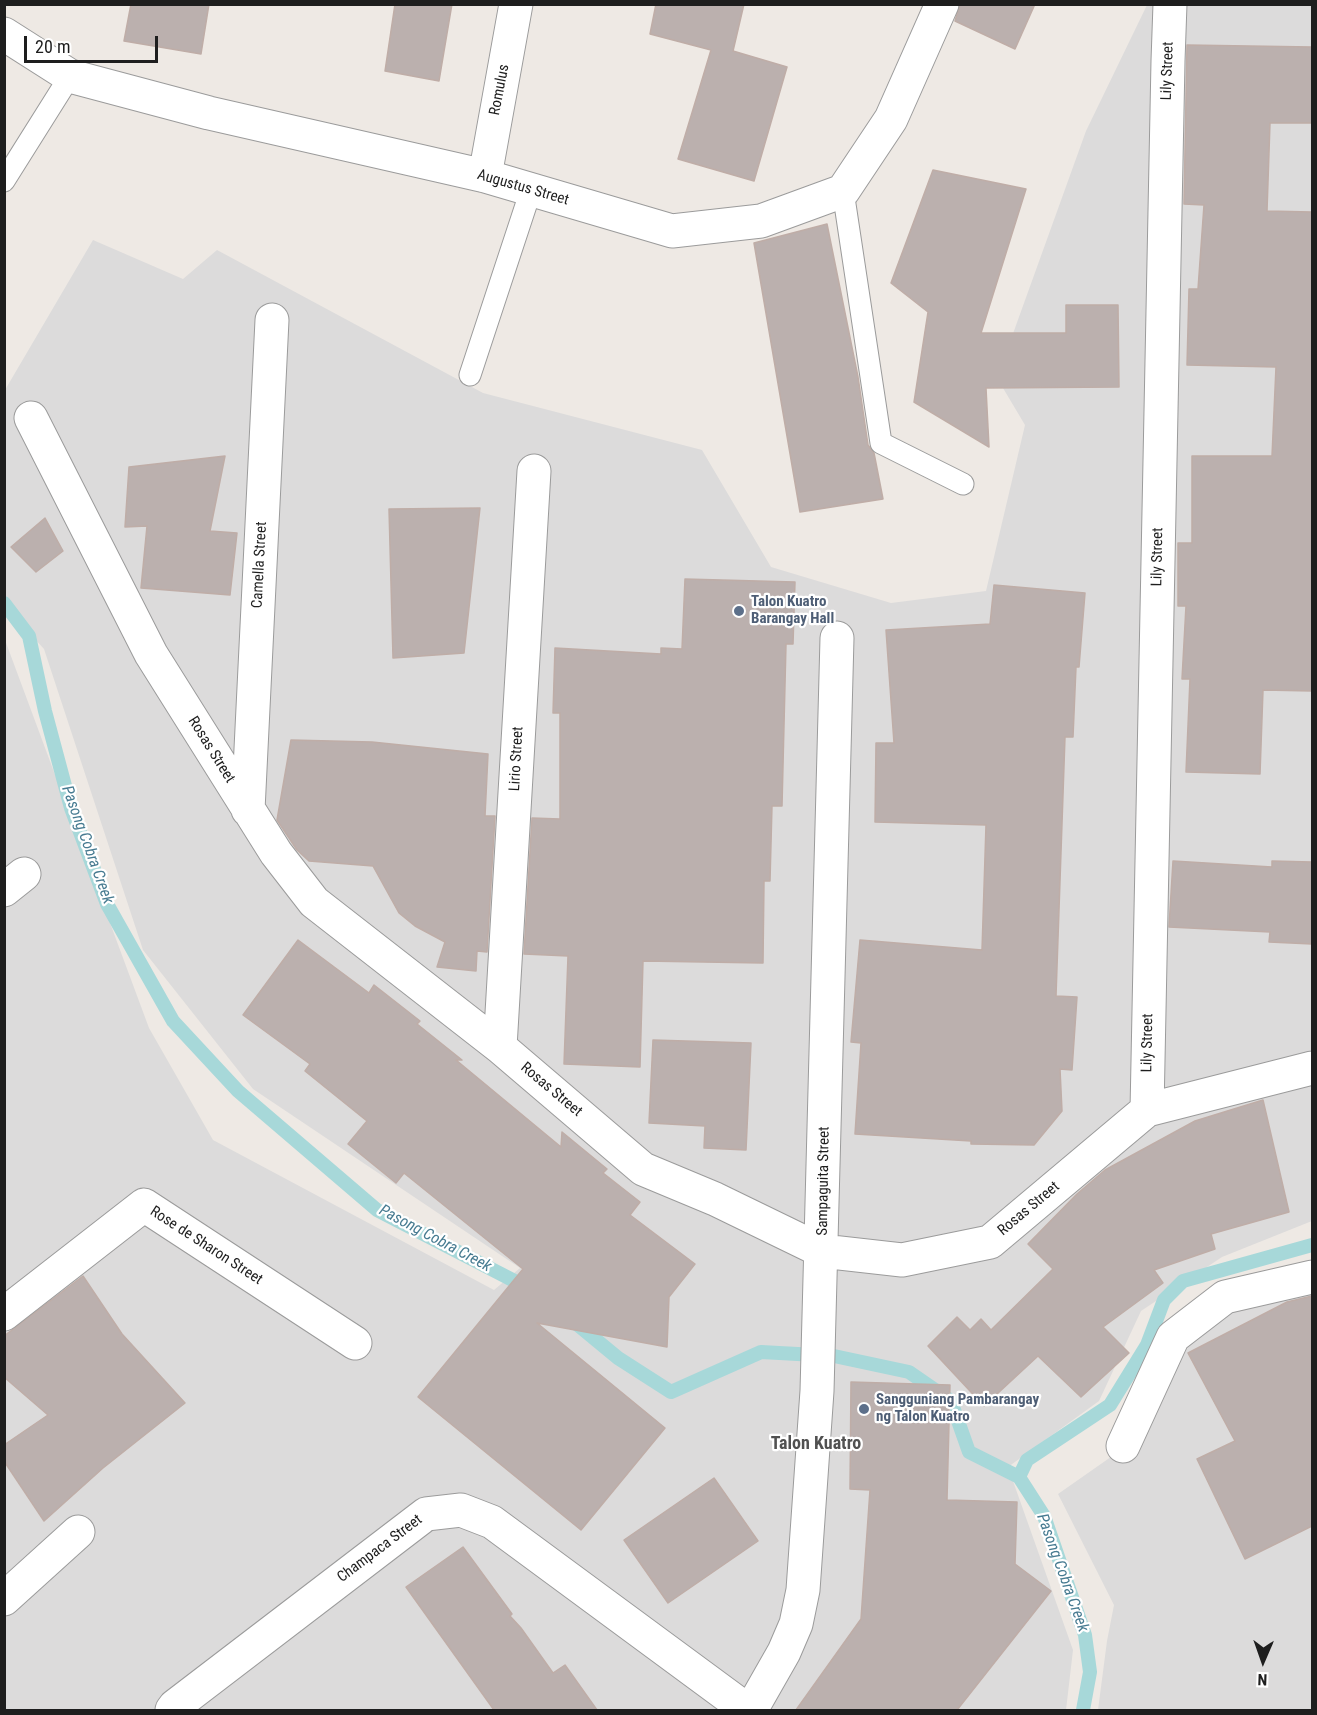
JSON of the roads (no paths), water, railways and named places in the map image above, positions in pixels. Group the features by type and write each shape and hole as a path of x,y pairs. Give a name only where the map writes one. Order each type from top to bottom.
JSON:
{"street":[{"name":"Romulus","path":"484,176 516,4"},
{"path":"843,191 891,119 942,4"},
{"name":"Lily Street","path":"1147,1110 1170,4"},
{"name":"Augustus Street","path":"4,34 70,76 209,112 484,176 672,231 761,221 843,191"},
{"name":"Camella Street","path":"248,810 272,320"},
{"name":"Rosas Street","path":"31,418 151,654 276,853 314,902 500,1047 643,1169 715,1199 822,1251 902,1260 990,1242 1147,1110 1312,1068"},
{"name":"Lirio Street","path":"500,1047 534,471"},
{"name":"Sampaguita Street","path":"749,1710 784,1652 796,1624 803,1590 817,1391 822,1251 837,638"},
{"name":"Rose de Sharon Street","path":"4,1314 144,1205 355,1344"},
{"path":"1123,1446 1173,1337 1225,1297 1312,1277"},
{"name":"Champaca Street","path":"172,1710 426,1514 461,1510 492,1522 749,1710"},
{"path":"4,1599 78,1532"}],"lane":[{"path":"4,181 70,76"},
{"path":"470,375 531,190"},
{"path":"843,191 881,443 963,484"}],"waterway":[{"name":"Pasong Cobra Creek","path":"4,603 29,636 45,711 71,808 107,904 173,1021 238,1091 377,1210 530,1289"},
{"name":"Pasong Cobra Creek","path":"1019,1477 1027,1460 1110,1405 1147,1345 1164,1300 1183,1281 1312,1245"},
{"name":"Pasong Cobra Creek","path":"572,1320 618,1358 671,1392 761,1352 834,1356 909,1372 951,1401 969,1452 1019,1477 1044,1516 1085,1635 1090,1672 1083,1710"}],"place":[{"name":"Talon Kuatro Barangay Hall","path":"739,611"},
{"name":"Sangguniang Pambarangay ng Talon Kuatro","path":"864,1409"}],"district":[{"name":"Talon Kuatro","path":"816,1444"}]}
